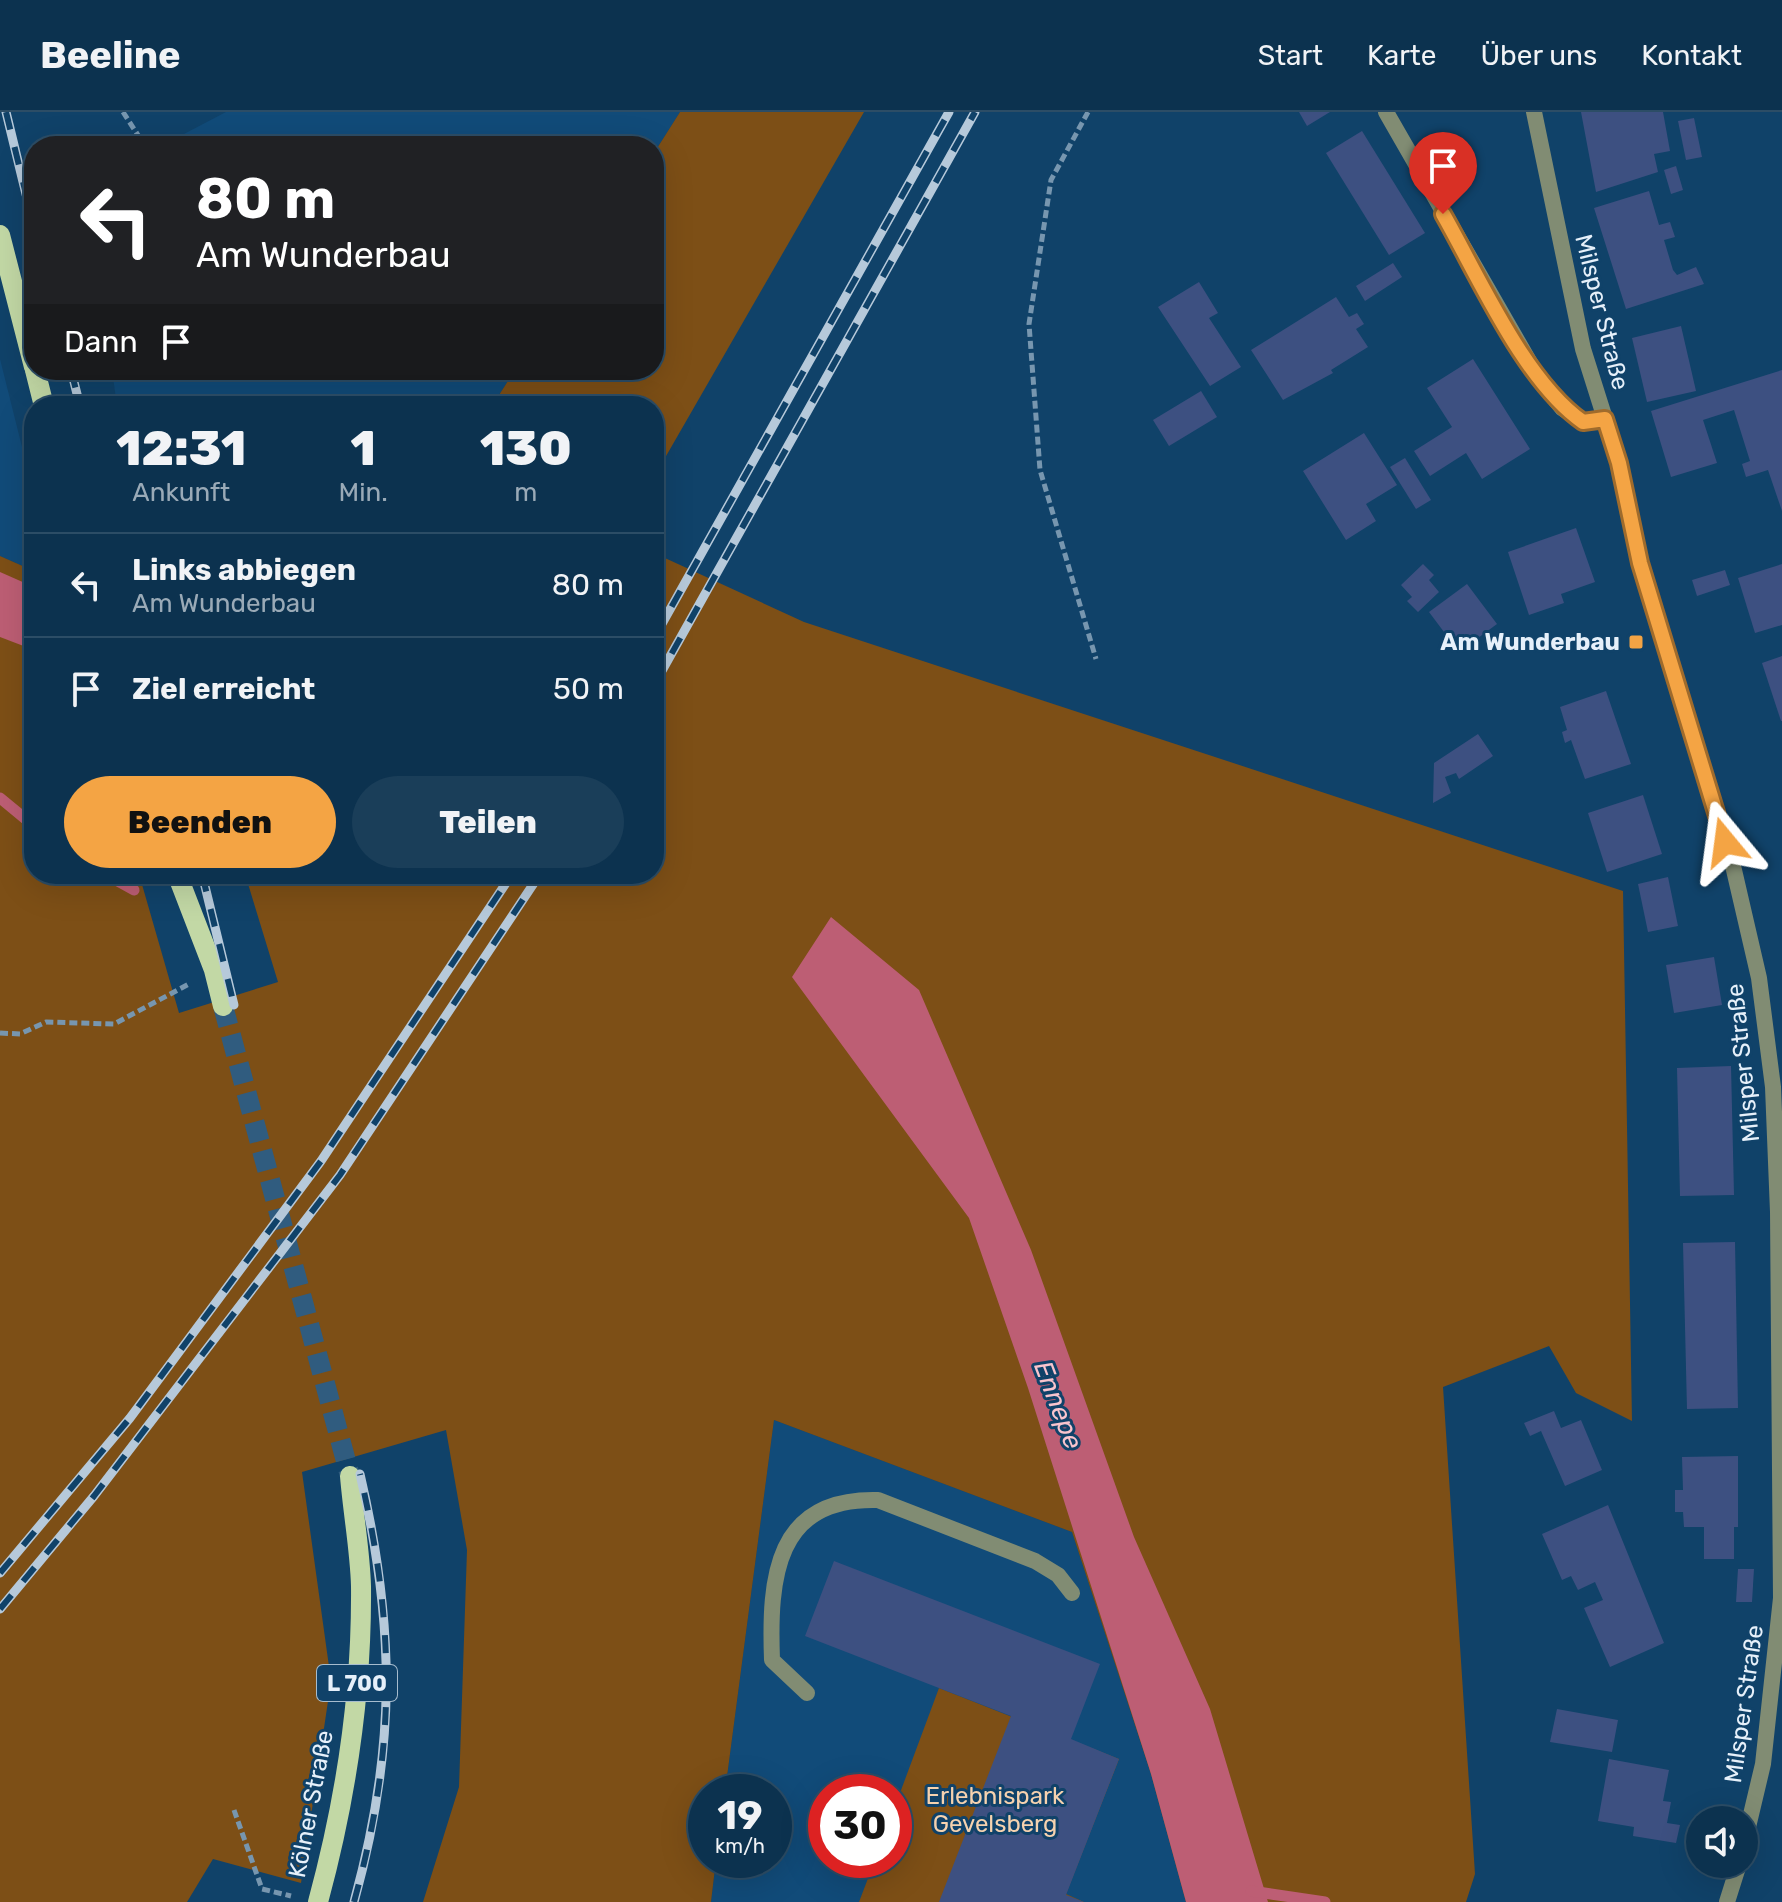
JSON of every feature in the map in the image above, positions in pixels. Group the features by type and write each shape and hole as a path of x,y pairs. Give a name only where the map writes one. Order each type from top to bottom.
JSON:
{"main road":[{"path":"0,235 24,329"},
{"path":"181,884 214,970 223,1006"},
{"name":"Kölner Straße","path":"318,1902 346,1783 358,1680 361,1585 350,1476"}],"street":[{"path":"1386,112 1541,382 1562,408 1583,422 1605,419"},
{"name":"Milsper Straße","path":"1534,112 1576,320 1619,463 1640,563 1734,870 1759,978 1773,1087 1778,1212 1781,1598 1763,1764 1753,1806"},
{"path":"807,1693 772,1660 775,1567 802,1524 826,1507 852,1499 878,1500 1035,1561 1058,1575 1072,1593"},
{"path":"1727,1902 1735,1878"}],"path":[{"path":"123,112 139,136"},
{"path":"1088,112 1051,180 1029,324 1040,470 1096,659"},
{"path":"0,1033 20,1034 46,1022 114,1024 138,1014 214,970"},
{"path":"234,1810 262,1889"}],"shaded area":[{"path":"226,112 680,112 664,137 180,136"},
{"path":"0,359 24,455 24,567 0,556"},
{"path":"113,380 509,380 498,396 116,396"},
{"path":"774,1420 1072,1532 1151,1774 1186,1902 711,1902 714,1878 792,1878 792,1774 727,1774"}],"green space":[{"path":"680,112 864,112 664,460 664,396 498,396 509,380 664,380 664,137"},
{"path":"0,556 24,567 24,884 142,884 179,1013 278,982 248,884 664,884 664,558 804,622 1623,891 1632,1421 1576,1393 1549,1346 1443,1387 1475,1874 1466,1902 1186,1902 1151,1774 1072,1532 774,1420 727,1774 688,1774 688,1878 714,1878 711,1902 423,1902 459,1787 467,1550 446,1430 302,1472 331,1681 301,1883 213,1859 187,1902 0,1902"},
{"name":"Erlebnispark Gevelsberg","path":"939,1688 1119,1759 1066,1894 1084,1902 859,1902 868,1878 912,1878 912,1774 907,1774"}],"water":[{"path":"0,572 24,583 24,646 0,637"},
{"name":"Ennepe","path":"831,917 919,990 1031,1250 1134,1537 1210,1709 1268,1902 1186,1902 1151,1774 1028,1388 969,1218 792,977"}],"building":[{"path":"1299,112 1330,112 1307,126"},
{"path":"1581,112 1663,112 1670,151 1654,154 1658,172 1596,192"},
{"path":"1694,118 1702,157 1686,160 1678,121"},
{"path":"1362,131 1425,233 1389,255 1326,153"},
{"path":"1676,166 1683,190 1671,194 1664,170"},
{"path":"1649,191 1659,225 1670,222 1675,237 1664,240 1673,270 1677,275 1696,267 1704,284 1626,309 1594,208"},
{"path":"1393,263 1402,277 1365,301 1356,286"},
{"path":"1199,282 1218,313 1209,318 1241,367 1210,386 1158,307"},
{"path":"1336,297 1349,317 1357,313 1364,324 1356,329 1368,347 1331,370 1333,373 1283,400 1251,350"},
{"path":"1681,326 1696,391 1647,402 1632,338"},
{"path":"1473,359 1530,449 1482,479 1466,453 1430,476 1414,451 1452,427 1427,388"},
{"path":"1782,370 1782,511 1768,470 1746,477 1742,464 1750,461 1734,410 1703,420 1717,463 1671,477 1651,411"},
{"path":"1201,391 1217,417 1169,446 1153,420"},
{"path":"1364,433 1397,485 1366,504 1376,521 1346,540 1303,471"},
{"path":"1405,458 1431,500 1416,509 1390,467"},
{"path":"1576,528 1595,582 1561,594 1564,603 1529,615 1508,552"},
{"path":"1423,564 1434,575 1429,580 1439,592 1418,612 1407,601 1412,597 1401,585"},
{"path":"1782,564 1782,625 1755,633 1738,578"},
{"path":"1725,570 1730,585 1697,596 1692,580"},
{"path":"1467,584 1497,624 1459,652 1429,612"},
{"path":"1782,656 1782,721 1781,721 1762,663"},
{"path":"1606,691 1631,764 1585,779 1571,740 1565,743 1562,732 1567,730 1560,707"},
{"path":"1478,734 1493,756 1459,779 1456,773 1445,777 1451,793 1433,803 1434,763"},
{"path":"1643,795 1662,854 1607,872 1588,813"},
{"path":"1668,877 1678,926 1648,932 1638,884"},
{"path":"1714,957 1722,1005 1674,1013 1666,965"},
{"path":"1731,1066 1734,1195 1680,1196 1677,1068"},
{"path":"1735,1242 1738,1408 1687,1409 1683,1243"},
{"path":"1554,1411 1561,1428 1581,1420 1602,1470 1565,1486 1541,1431 1530,1436 1524,1423"},
{"path":"1738,1456 1738,1527 1734,1527 1734,1559 1704,1559 1704,1527 1684,1527 1683,1512 1675,1512 1675,1490 1683,1490 1682,1457"},
{"path":"1608,1505 1664,1643 1610,1667 1584,1608 1603,1600 1595,1582 1578,1590 1571,1576 1562,1580 1542,1534"},
{"path":"834,1561 1100,1664 1071,1739 1119,1759 1066,1895 1084,1902 939,1902 1011,1716 805,1636"},
{"path":"1738,1569 1754,1569 1752,1602 1736,1602"},
{"path":"1557,1709 1618,1720 1612,1752 1550,1742"},
{"path":"1609,1759 1669,1770 1663,1801 1671,1802 1667,1823 1680,1825 1676,1843 1633,1836 1634,1827 1598,1821"}],"waterway":[{"path":"0,798 24,818"},
{"path":"123,884 134,890"},
{"path":"1251,1891 1325,1902"}],"tunnel":[{"path":"223,1006 350,1476"}],"railway":[{"path":"6,112 24,186"},
{"path":"664,620 949,112"},
{"path":"664,667 975,112"},
{"path":"74,380 78,396"},
{"path":"204,884 234,1005"},
{"path":"0,1573 130,1418 321,1161 505,884"},
{"path":"0,1609 94,1496 340,1175 533,884"},
{"path":"354,1902 378,1793 386,1689 380,1584 360,1474"}],"place":[{"name":"Am Wunderbau","path":"1636,642"}],"route":[{"path":"1443,214 1541,382 1562,408 1583,422 1605,419 1619,463 1640,563 1725,842"}]}
